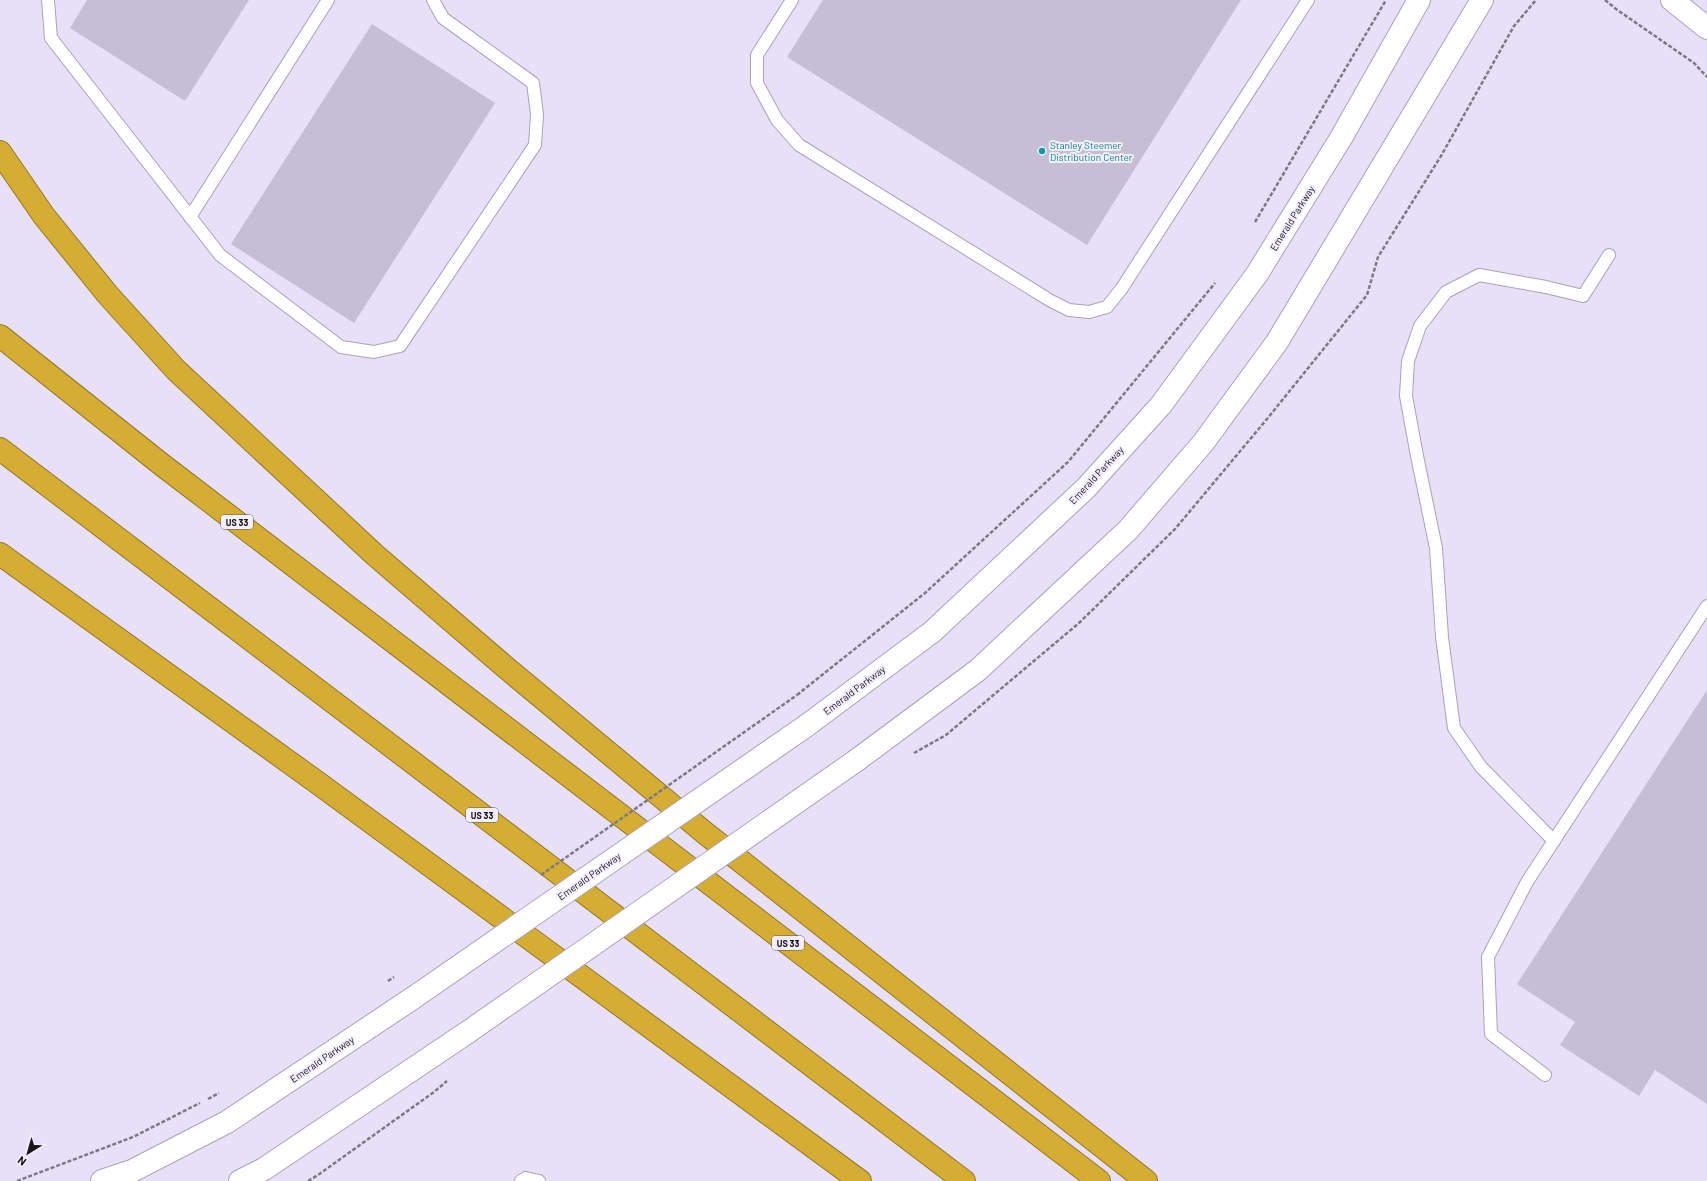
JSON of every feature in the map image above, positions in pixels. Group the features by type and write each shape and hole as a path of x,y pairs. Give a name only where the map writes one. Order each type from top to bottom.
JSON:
{"highway":[{"path":"0,152 44,216 108,295 176,370 375,555 504,666 704,833 1146,1181"},
{"name":"US 33","path":"0,336 167,469 1098,1181"},
{"name":"US 33","path":"0,449 964,1181"},
{"path":"0,554 318,783 860,1181"}],"main road":[{"name":"Emerald Parkway","path":"102,1181 132,1171 228,1122 413,998 806,726 932,632 1086,488 1161,405 1261,268 1341,138 1419,0"},
{"path":"240,1181 264,1169 468,1032 857,760 978,670 1128,530 1203,443 1277,342 1482,0"},
{"path":"1672,0 1707,28"}],"lane":[{"path":"48,0 52,38 220,255 341,347 374,352 400,346 535,145 537,114 533,83 443,18 432,0"},
{"path":"190,217 328,0"},
{"path":"792,0 757,56 758,83 777,120 799,145 1051,301 1069,310 1089,312 1107,307 1122,288 1308,0"},
{"path":"1554,841 1481,767 1454,728 1442,637 1436,548 1406,396 1408,361 1420,326 1446,292 1479,275 1546,287 1584,296 1609,255"},
{"path":"1545,1075 1491,1034 1488,957 1528,882 1707,606"},
{"path":"521,1181 526,1178 539,1181"}],"path":[{"path":"1255,222 1386,0"},
{"path":"1605,0 1694,63 1707,77"},
{"path":"538,877 797,695 925,593 1068,462 1216,281"},
{"path":"382,986 395,977"},
{"path":"308,1181 434,1092 450,1077"},
{"path":"17,1181 133,1137 222,1091"}],"building":[{"path":"87,0 249,0 185,101 70,28"},
{"name":"Stanley Steemer Distribution Center","path":"823,0 1241,0 1087,245 787,57"},
{"path":"372,24 495,103 354,323 231,244"},
{"path":"1707,690 1707,1104 1655,1070 1639,1096 1560,1045 1575,1022 1517,984"}],"place":[{"name":"Stanley Steemer Distribution Center","path":"1042,151"}]}
